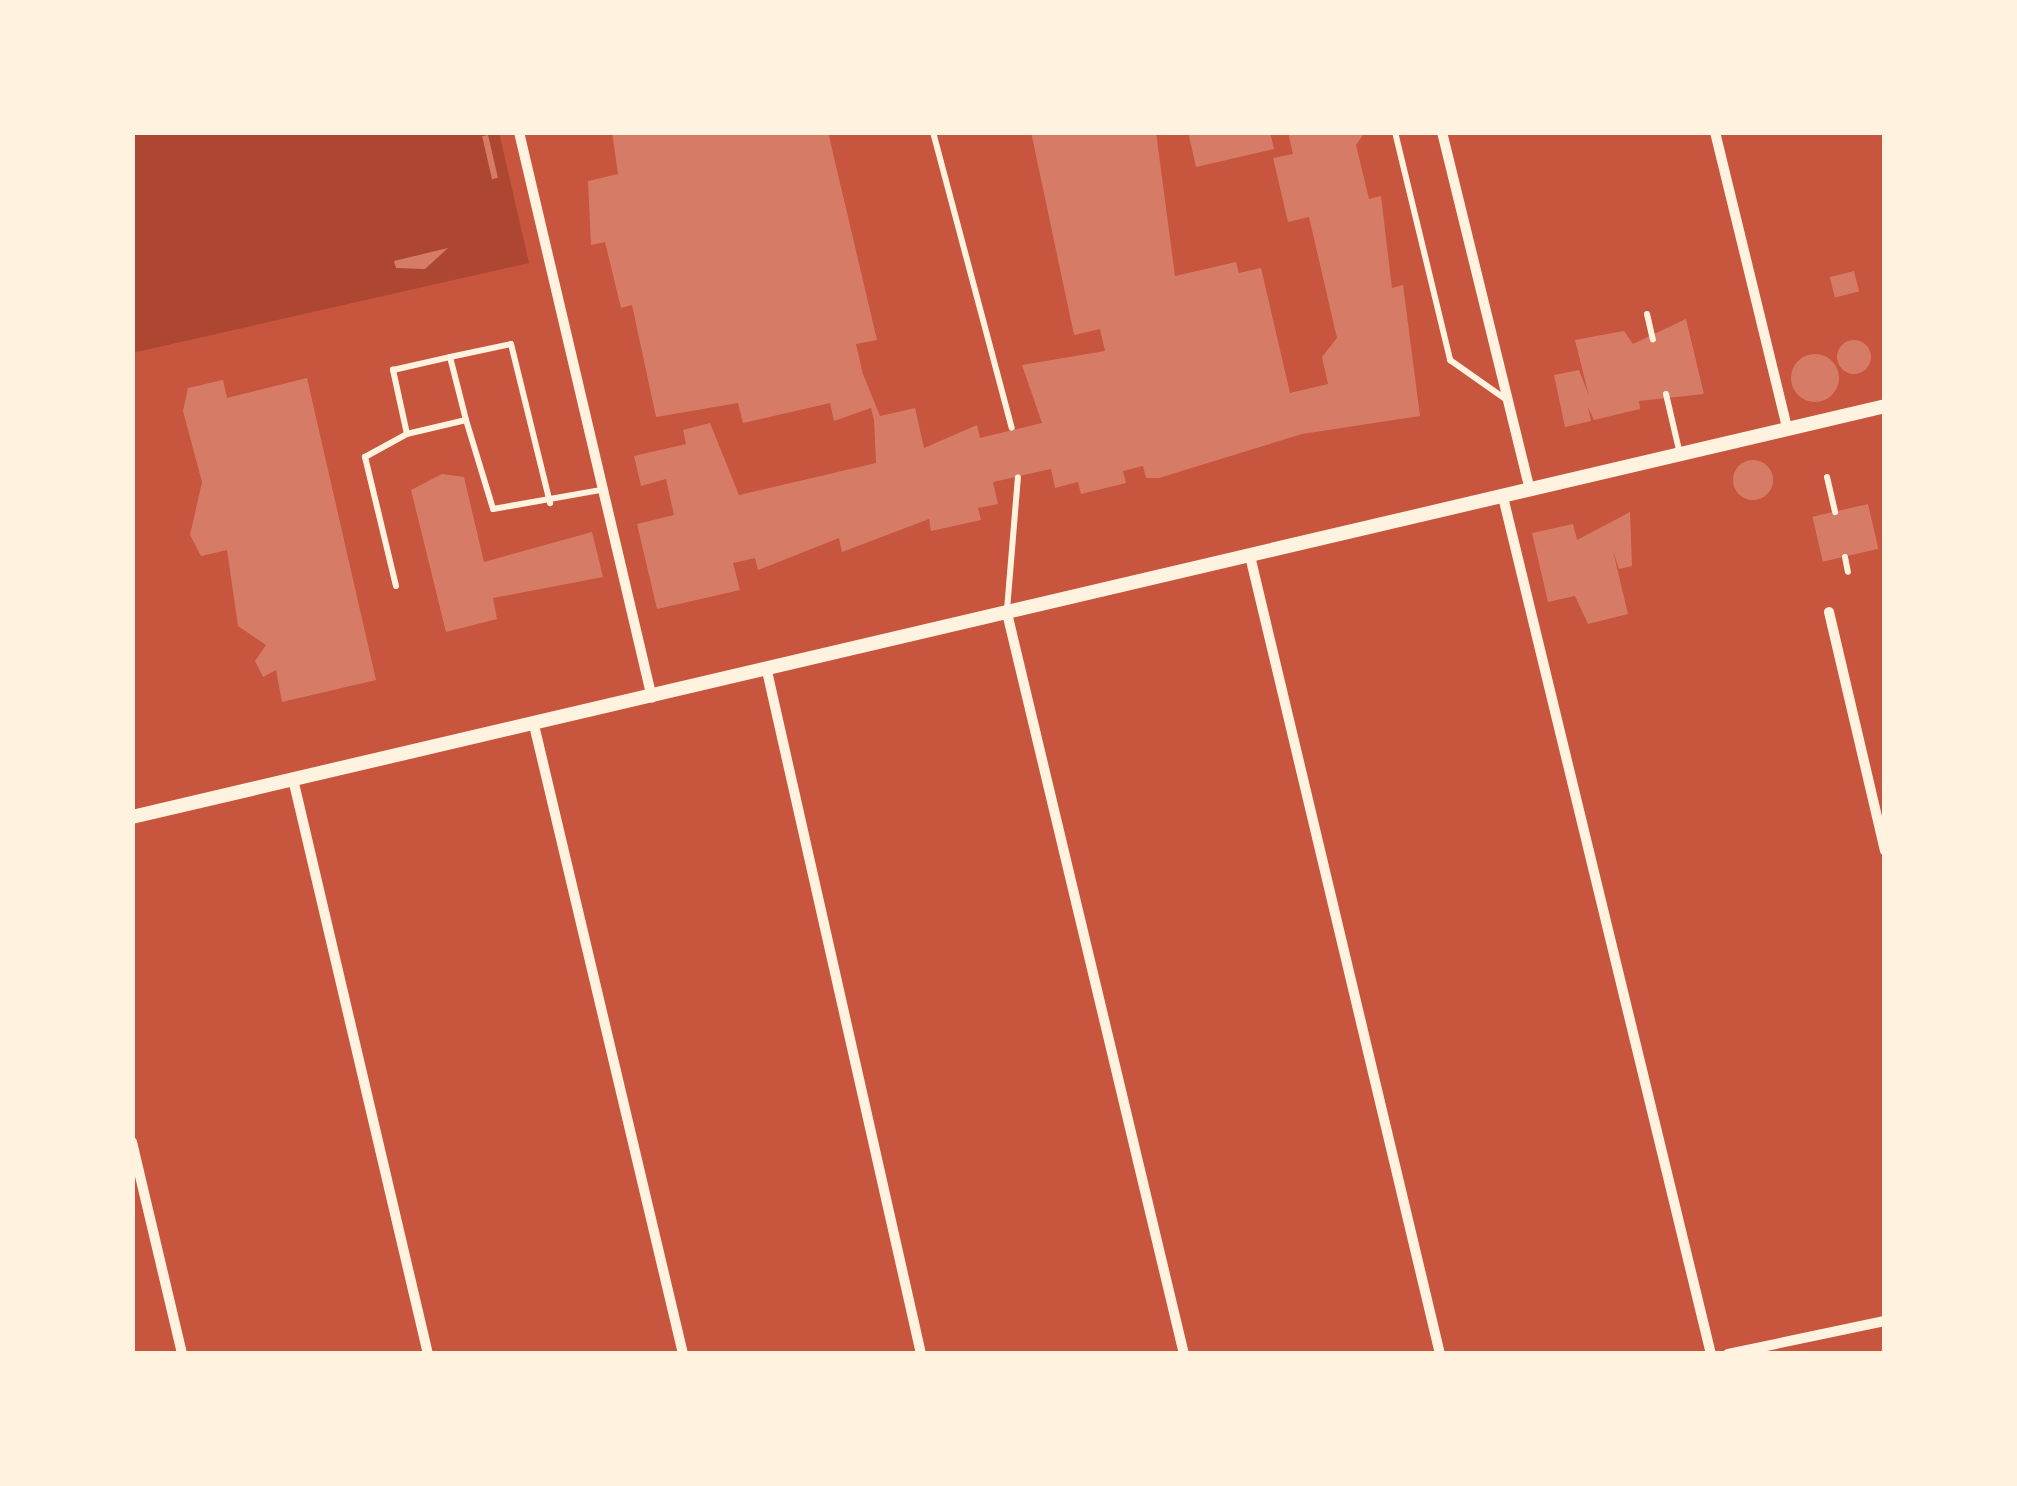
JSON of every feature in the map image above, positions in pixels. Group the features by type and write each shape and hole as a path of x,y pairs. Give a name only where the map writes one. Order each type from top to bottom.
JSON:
{"street":[{"path":"519,132 652,698"},
{"path":"1442,132 1530,490"},
{"path":"1714,132 1787,428"},
{"path":"132,818 1885,406"},
{"path":"1503,497 1711,1354"},
{"path":"1250,556 1441,1354"},
{"path":"1829,612 1885,851"},
{"path":"1007,614 1184,1354"},
{"path":"767,671 921,1354"},
{"path":"534,725 683,1354"},
{"path":"293,779 428,1354"},
{"path":"132,1142 182,1354"},
{"path":"1728,1354 1885,1322"}],"lane":[{"path":"933,132 1012,428"},
{"path":"1394,132 1450,360 1507,400"},
{"path":"1647,314 1653,339"},
{"path":"407,434 393,370 511,344 550,503"},
{"path":"450,357 487,505 550,503 602,490"},
{"path":"1666,394 1679,454"},
{"path":"396,586 365,457 407,434 466,420"},
{"path":"1007,614 1018,477"},
{"path":"1827,477 1835,512"},
{"path":"1845,557 1848,572"}],"shaded area":[{"path":"132,132 499,132 529,263 132,353"}],"building":[{"path":"612,132 828,132 877,340 856,344 863,374 880,416 915,408 924,448 977,425 980,438 1042,423 1022,365 1105,351 1100,329 1074,335 1031,132 1156,132 1175,276 1236,262 1239,273 1261,268 1290,393 1328,384 1322,357 1337,338 1309,217 1288,222 1273,158 1293,154 1288,132 1365,132 1356,145 1369,199 1381,196 1392,288 1403,285 1420,416 1302,434 1159,478 1146,478 1143,466 1123,471 1126,483 1081,494 1078,482 1055,488 1051,469 993,482 998,504 978,508 981,520 931,531 929,519 842,552 839,538 758,570 755,558 733,563 740,590 657,609 637,524 674,515 666,479 641,486 634,456 686,444 683,430 710,423 739,495 876,463 874,420 871,408 834,421 830,403 743,423 738,403 656,417 632,305 621,308 605,242 591,245 588,181 618,174"},
{"path":"1188,132 1270,132 1274,149 1196,167"},
{"path":"488,135 498,178 492,179 482,136"},
{"path":"448,248 425,269 396,268 394,261"},
{"path":"1854,271 1859,291 1835,297 1830,277"},
{"path":"1686,319 1704,394 1639,401 1640,409 1594,420 1588,407 1591,421 1565,427 1554,375 1579,370 1589,396 1575,340 1624,331 1633,344"},
{"path":"1854,340 1866,345 1871,357 1866,369 1854,374 1842,369 1837,357 1842,345"},
{"path":"1815,354 1832,361 1839,378 1832,395 1815,402 1798,395 1791,378 1798,361"},
{"path":"307,378 376,680 282,702 276,670 263,677 255,661 266,645 238,626 227,550 201,556 190,535 202,482 183,411 188,388 223,380 227,398"},
{"path":"1753,460 1767,466 1773,480 1767,494 1753,500 1739,494 1733,480 1739,466"},
{"path":"442,474 464,477 484,562 592,532 603,577 493,598 497,619 446,632 411,490"},
{"path":"1868,504 1878,549 1823,562 1812,517"},
{"path":"1630,512 1632,566 1619,569 1613,551 1628,614 1588,624 1575,596 1548,602 1532,533 1573,524 1577,540"}]}
